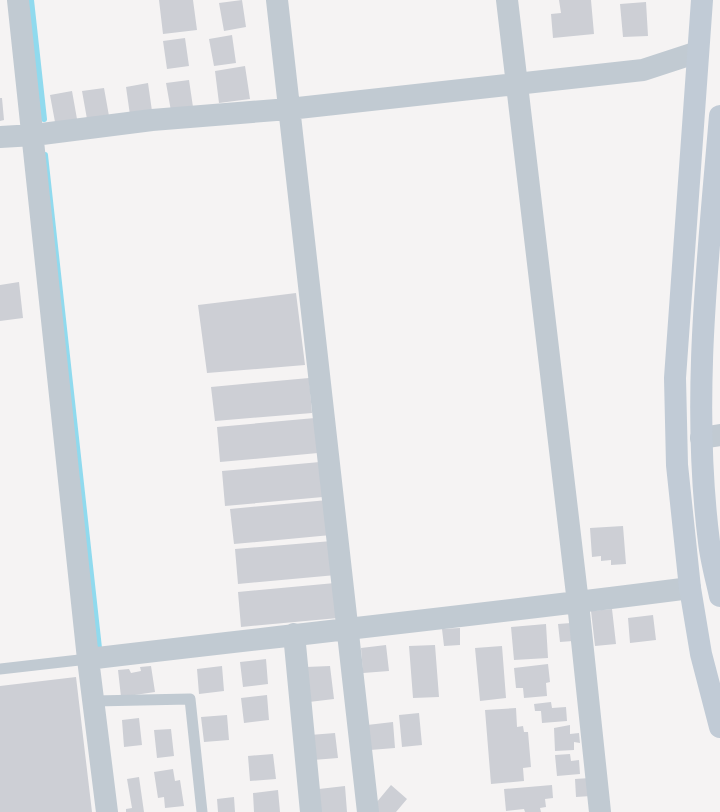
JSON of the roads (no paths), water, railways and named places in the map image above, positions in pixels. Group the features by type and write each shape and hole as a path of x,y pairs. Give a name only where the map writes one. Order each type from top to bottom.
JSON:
{"street":[{"path":"18,0 34,135 88,659 107,812"},
{"path":"277,0 368,812"},
{"path":"507,0 578,603 600,812"},
{"path":"702,0 675,378 677,465 690,588 701,654 720,727"},
{"path":"0,137 34,135 152,120 289,109 643,70 698,52"},
{"path":"720,116 704,297 710,437 709,544 720,596"},
{"path":"88,659 294,634 578,603 690,588"},
{"path":"294,634 311,812"}],"lane":[{"path":"0,669 88,659"},
{"path":"94,701 190,699 202,812"}],"waterway":[{"path":"31,0 44,119"},
{"path":"45,155 99,648"}]}
